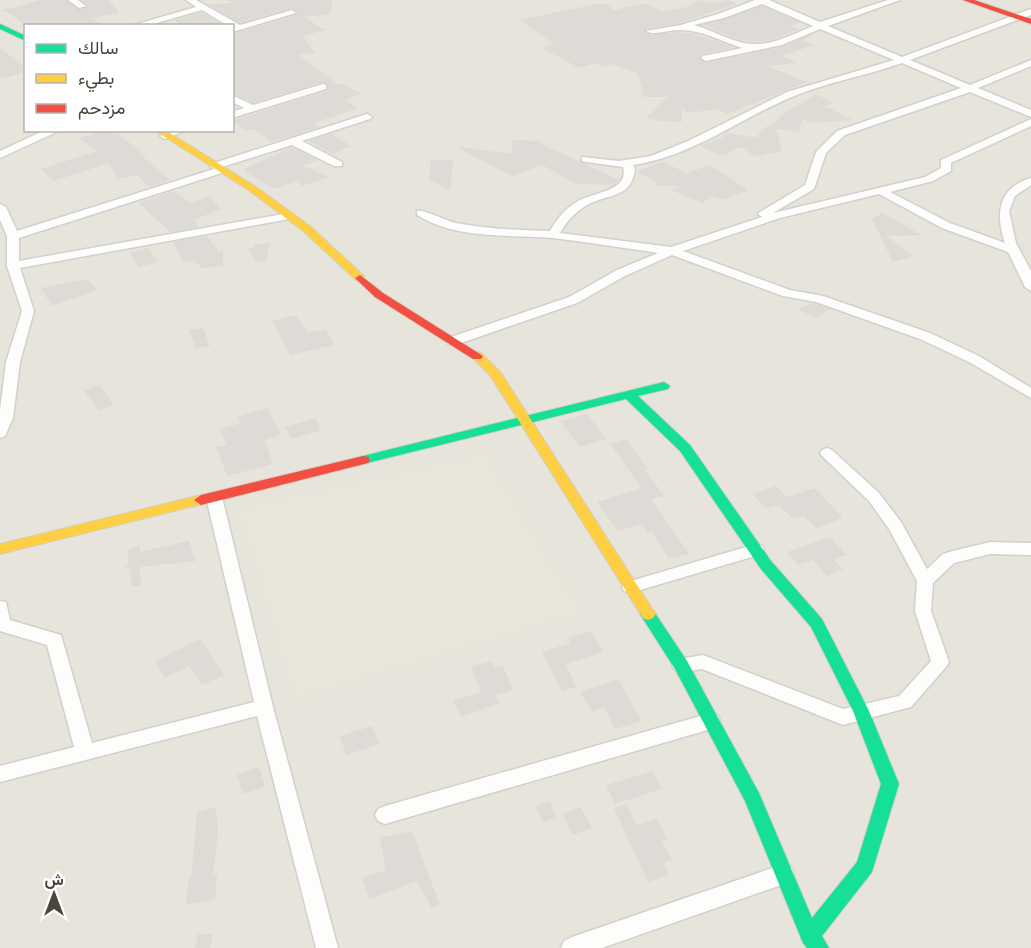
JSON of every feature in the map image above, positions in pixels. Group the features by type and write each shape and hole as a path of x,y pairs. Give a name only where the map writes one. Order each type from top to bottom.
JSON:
{"street":[{"path":"190,0 229,24"},
{"path":"650,31 721,16 762,0 1031,114"},
{"path":"706,58 779,44 821,25 896,0"},
{"path":"967,0 1027,17"},
{"path":"141,24 204,7"},
{"path":"236,29 292,13"},
{"path":"586,159 626,163 652,159 692,143 790,94 1027,17"},
{"path":"0,26 24,38"},
{"path":"676,27 694,28 742,45 757,47"},
{"path":"739,229 810,188 821,152 841,133 971,88 1031,63"},
{"path":"234,114 323,87"},
{"path":"234,99 252,109"},
{"path":"13,236 138,198 293,141 366,117"},
{"path":"453,341 573,300 621,273 672,252 776,216 930,179 947,169 945,162 1031,122"},
{"path":"0,155 50,132"},
{"path":"161,133 218,168 306,228 379,296 472,352 495,373 681,664 753,798 810,936 819,948"},
{"path":"293,141 338,164"},
{"path":"553,235 562,218 581,201 622,189 630,168 626,163"},
{"path":"1031,181 1017,186 1009,193 1004,207 1004,226 1031,287"},
{"path":"882,192 972,237 1013,250"},
{"path":"0,207 13,236 13,266 28,311 15,353 6,418 0,433"},
{"path":"421,213 436,222 478,231 553,235 672,252 787,293 819,299 925,336 974,359 1031,394"},
{"path":"13,266 289,216"},
{"path":"0,357 15,353"},
{"path":"0,549 664,386"},
{"path":"629,394 685,448 756,550 816,623 861,711 890,784 865,866 810,936"},
{"path":"681,664 703,662 843,717 905,702 940,662 923,611 925,581 895,526 874,497 827,453"},
{"path":"214,497 264,706 327,948"},
{"path":"925,581 949,558 990,548 1031,549"},
{"path":"630,587 756,550"},
{"path":"0,619 55,640 85,752"},
{"path":"0,774 264,706"},
{"path":"385,815 711,722"},
{"path":"572,948 784,874"}],"shaded area":[{"path":"0,0 1031,0 1031,948 0,948"},
{"path":"486,452 583,613 294,700 236,508"}],"building":[{"path":"41,0 66,0 80,10 88,7 82,0 109,0 119,13 93,18 100,24 25,24 4,10"},
{"path":"227,0 333,0 330,14 304,17 325,30 303,36 315,53 299,55 339,85 342,84 361,94 344,100 359,108 314,123 320,127 271,142 254,129 247,131 234,122 234,120 327,91 328,85 322,82 253,103 234,94 234,33 298,13 291,8 240,23 207,4 233,3"},
{"path":"697,0 710,3 729,0 737,4 680,23 646,29 644,32 653,35 678,32 694,34 734,47 701,54 699,58 706,63 782,47 809,36 812,37 803,40 815,45 781,56 797,63 767,66 807,82 727,114 718,109 688,113 681,108 682,122 646,118 668,97 644,97 638,74 612,64 603,67 597,63 579,68 542,48 553,44 520,20 597,4 606,4 614,10 646,3 662,12 691,6"},
{"path":"762,6 800,23 791,26 800,29 770,40 753,42 738,39 702,25"},
{"path":"202,12 220,24 178,24 175,20"},
{"path":"0,48 24,66 24,73 0,79"},
{"path":"816,94 834,103 824,106 853,120 812,123 802,119 799,132 776,129 782,151 756,157 741,147 723,156 700,146 725,136 723,134 726,133 757,138 761,130 780,119 777,118"},
{"path":"101,132 116,133 141,151 139,151 145,156 143,157 170,180 149,187 137,175 118,179 109,163 54,181 41,169 97,151 79,138"},
{"path":"331,134 351,146 332,154 308,141"},
{"path":"513,140 541,141 541,144 619,180 613,185 576,184 542,165 512,176 460,149 460,147 511,154"},
{"path":"292,147 317,160 303,166 330,177 302,186 297,181 274,189 244,171 246,171 244,169"},
{"path":"431,160 453,160 450,190 429,180"},
{"path":"663,162 687,173 710,165 748,190 723,200 714,196 702,203 671,190 679,186 655,186 657,183 637,171"},
{"path":"174,191 191,203 208,196 221,209 194,220 199,227 170,232 139,203"},
{"path":"882,213 922,235 886,236 914,256 893,262 872,219"},
{"path":"207,236 219,252 223,251 223,266 202,268 193,260 183,262 173,242"},
{"path":"270,243 267,260 257,263 248,249 254,248 255,244"},
{"path":"148,248 158,262 139,267 130,253"},
{"path":"87,279 98,290 52,306 41,288"},
{"path":"812,303 830,309 815,318 798,309"},
{"path":"295,315 308,333 326,329 334,345 290,355 272,321"},
{"path":"203,328 210,346 196,349 189,330"},
{"path":"100,386 114,405 99,410 84,391"},
{"path":"267,408 281,435 265,440 273,464 227,476 216,447 227,445 220,429 241,423 237,417"},
{"path":"587,414 606,439 580,447 560,421"},
{"path":"316,418 320,431 291,439 285,427"},
{"path":"626,439 664,496 651,499 689,554 669,559 652,531 647,532 642,524 618,531 597,502 642,488 610,444"},
{"path":"776,486 786,497 815,488 843,518 816,528 804,516 793,519 779,505 766,509 752,494"},
{"path":"830,537 847,555 834,560 843,569 827,576 813,560 798,565 787,552"},
{"path":"189,541 196,561 140,567 141,586 132,586 130,568 124,569 129,564 127,550 140,546 140,552"},
{"path":"591,631 603,652 566,664 576,687 562,691 542,652 570,643 568,638"},
{"path":"200,639 224,675 202,685 189,666 165,678 155,661"},
{"path":"492,661 495,668 503,666 513,690 496,695 500,703 461,717 453,701 481,692 471,667"},
{"path":"618,679 642,721 615,729 604,707 592,712 580,692"},
{"path":"372,726 379,744 346,755 340,736"},
{"path":"259,767 265,787 243,794 237,774"},
{"path":"652,771 662,789 615,804 606,785"},
{"path":"550,801 557,818 543,822 536,806"},
{"path":"626,804 637,825 657,819 667,839 662,841 672,860 664,863 669,875 648,882 614,808"},
{"path":"216,807 218,831 213,875 217,875 215,900 186,904 188,879 191,879 197,812"},
{"path":"581,807 592,828 573,835 562,814"},
{"path":"412,831 440,905 432,908 417,881 369,899 362,878 386,870 380,838"},
{"path":"198,934 213,934 210,948 195,948"}],"traffic: fast":[{"path":"0,26 24,38"},
{"path":"363,460 664,386"},
{"path":"629,395 685,448 766,565 817,623 861,711 890,784 865,866 810,936"},
{"path":"648,614 681,665 753,798 810,936 819,948"}],"traffic: slow":[{"path":"161,132 253,189 306,228 360,278"},
{"path":"477,356 495,373 648,614"},
{"path":"0,549 201,500"}],"traffic: jam":[{"path":"967,0 1031,22"},
{"path":"360,278 379,295 477,356"},
{"path":"201,500 363,460"}]}
